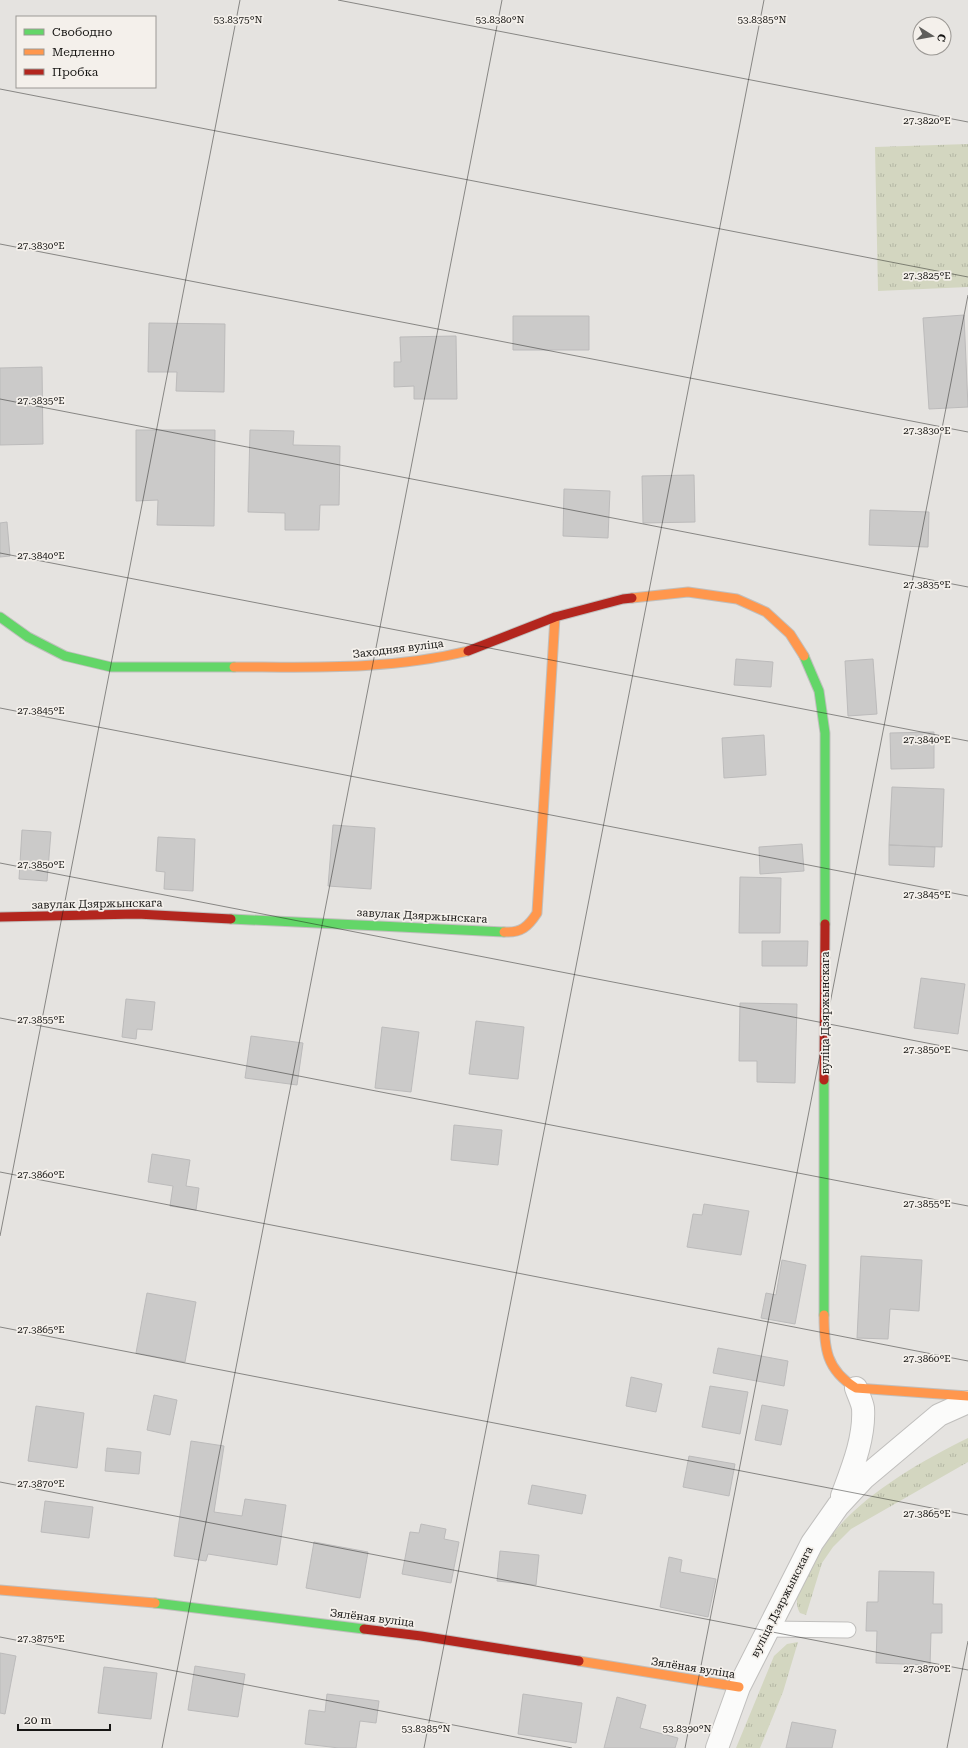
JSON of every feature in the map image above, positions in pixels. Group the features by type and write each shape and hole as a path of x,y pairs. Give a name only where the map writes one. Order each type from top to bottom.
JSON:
{"street":[{"name":"Заходняя вуліца","path":"0,617 28,637 65,656 110,667 359,667 419,661 468,651 555,617 623,599 688,592 737,599 766,612 790,634"},
{"name":"завулак Дзяржынскага","path":"0,918 137,914 516,933 530,924 537,913 555,617"},
{"name":"вуліца Дзяржынскага","path":"790,634 808,663 819,691 825,732 824,1339 833,1370 843,1381 856,1388 968,1396"},
{"name":"вуліца Дзяржынскага","path":"838,1506 854,1464 861,1437 863,1408 856,1388"},
{"name":"вуліца Дзяржынскага","path":"717,1748 739,1687 812,1543 838,1506 864,1478 939,1415 968,1402"},
{"name":"Зялёная вуліца","path":"0,1590 160,1603 422,1636 739,1687"}],"lane":[{"path":"769,1629 848,1630"}],"green space":[{"path":"968,144 968,287 878,291 875,147"},
{"path":"968,1438 968,1462 851,1529 833,1547 822,1563 806,1615 800,1613 797,1603 798,1594 812,1566 830,1537 843,1522 858,1507 893,1480 931,1457"},
{"path":"798,1642 783,1692 760,1748 736,1748 774,1656 787,1644"}],"building":[{"path":"964,315 968,407 929,409 923,318"},
{"path":"513,316 589,316 589,350 513,350"},
{"path":"149,323 225,324 224,392 176,391 177,372 148,372"},
{"path":"456,336 457,399 414,399 414,386 394,387 394,362 401,362 400,337"},
{"path":"42,367 43,444 0,445 0,368"},
{"path":"136,430 215,430 214,526 157,525 158,500 136,501"},
{"path":"250,430 294,431 293,445 340,446 339,505 320,505 319,530 285,530 285,513 248,512"},
{"path":"694,475 695,522 643,523 642,476"},
{"path":"564,489 610,491 608,538 563,536"},
{"path":"870,510 929,512 928,547 869,545"},
{"path":"7,522 10,556 0,557 0,523"},
{"path":"736,659 773,662 771,687 734,685"},
{"path":"873,659 877,714 848,716 845,661"},
{"path":"934,732 934,768 891,769 890,733"},
{"path":"764,735 766,775 724,778 722,738"},
{"path":"892,787 944,789 942,847 889,845"},
{"path":"333,825 375,828 371,889 328,886"},
{"path":"22,830 51,832 47,881 19,879"},
{"path":"158,837 195,839 193,891 164,889 165,872 156,871"},
{"path":"802,844 804,871 760,874 759,847"},
{"path":"889,845 935,847 934,867 889,865"},
{"path":"740,877 781,878 780,933 739,933"},
{"path":"762,941 808,941 807,966 762,966"},
{"path":"921,978 965,984 958,1034 914,1028"},
{"path":"126,999 155,1002 152,1030 137,1029 136,1039 122,1037"},
{"path":"740,1003 797,1004 795,1083 757,1082 757,1061 739,1061"},
{"path":"476,1021 524,1027 518,1079 469,1074"},
{"path":"382,1027 419,1032 411,1092 375,1088"},
{"path":"251,1036 303,1043 297,1085 245,1078"},
{"path":"454,1125 502,1130 498,1165 451,1160"},
{"path":"152,1154 190,1160 186,1186 199,1188 196,1210 170,1206 173,1186 148,1182"},
{"path":"704,1204 749,1211 741,1255 687,1247 693,1214 702,1215"},
{"path":"861,1256 922,1260 919,1311 890,1309 888,1339 857,1338"},
{"path":"782,1260 806,1265 795,1324 761,1318 766,1293 776,1295"},
{"path":"147,1293 196,1302 185,1362 136,1353"},
{"path":"718,1348 788,1361 784,1386 713,1373"},
{"path":"631,1377 662,1384 656,1412 626,1406"},
{"path":"710,1386 748,1392 740,1434 702,1427"},
{"path":"154,1395 177,1400 170,1435 147,1430"},
{"path":"762,1405 788,1410 781,1445 755,1440"},
{"path":"36,1406 84,1413 77,1468 28,1461"},
{"path":"191,1441 224,1446 214,1512 242,1516 245,1499 286,1505 277,1565 208,1554 206,1561 174,1556"},
{"path":"107,1448 141,1452 139,1474 105,1471"},
{"path":"689,1456 735,1464 729,1496 683,1487"},
{"path":"532,1485 586,1495 582,1514 528,1504"},
{"path":"45,1501 93,1507 89,1538 41,1532"},
{"path":"421,1524 446,1529 444,1539 459,1542 451,1583 402,1574 410,1532 419,1533"},
{"path":"314,1542 368,1552 360,1598 306,1588"},
{"path":"500,1551 539,1555 536,1585 497,1581"},
{"path":"669,1557 682,1560 680,1572 716,1579 708,1617 660,1607"},
{"path":"879,1571 934,1572 933,1604 942,1604 942,1633 931,1633 930,1665 876,1663 877,1631 866,1631 867,1602 878,1602"},
{"path":"0,1653 16,1656 5,1714 0,1713"},
{"path":"195,1666 245,1674 238,1717 188,1710"},
{"path":"104,1667 157,1673 151,1719 98,1713"},
{"path":"327,1694 379,1701 376,1723 360,1721 356,1748 339,1748 305,1744 309,1710 325,1712"},
{"path":"523,1694 582,1703 576,1743 518,1734"},
{"path":"617,1697 646,1705 640,1728 678,1738 675,1748 604,1748"},
{"path":"792,1722 836,1730 832,1748 786,1748"}],"traffic: fast":[{"path":"0,617 28,637 65,656 111,667 234,667"},
{"path":"804,656 819,691 825,733 825,924"},
{"path":"231,919 504,932"},
{"path":"824,1080 824,1315"},
{"path":"155,1603 364,1629"}],"traffic: slow":[{"path":"632,598 688,592 737,599 766,612 790,634 804,656"},
{"path":"504,932 524,928 537,913 555,617"},
{"path":"234,667 352,666 410,662 468,651"},
{"path":"824,1315 826,1348 829,1357 838,1374 856,1388 968,1396"},
{"path":"0,1590 155,1603"},
{"path":"579,1661 739,1687"}],"traffic: jam":[{"path":"468,651 555,617 632,598"},
{"path":"0,917 137,914 231,919"},
{"path":"824,1080 825,924"},
{"path":"364,1629 421,1636 579,1661"}]}
